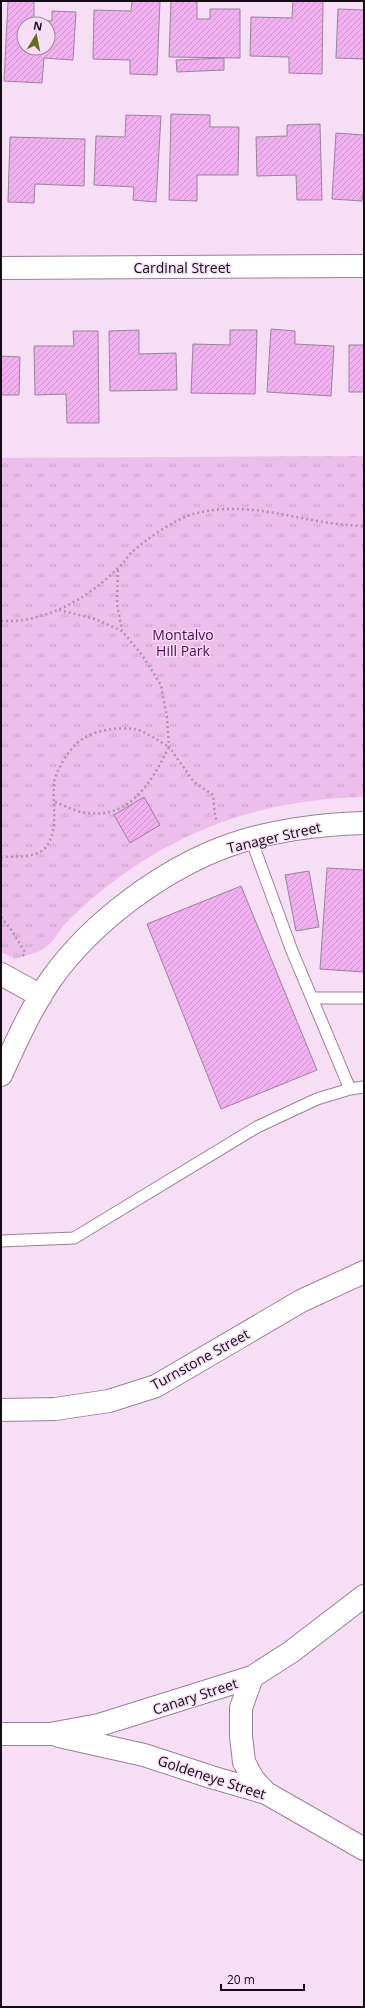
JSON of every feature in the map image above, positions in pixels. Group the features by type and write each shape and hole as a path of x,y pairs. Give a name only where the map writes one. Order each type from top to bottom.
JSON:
{"street":[{"name":"Cardinal Street","path":"1,268 364,266"},
{"name":"Tanager Street","path":"1,1074 21,1032 53,977 84,942 124,905 186,865 227,846 251,839 306,828 364,823"},
{"path":"6,977 41,996"},
{"name":"Turnstone Street","path":"1,1410 56,1409 109,1401 156,1386 196,1364 301,1301 364,1272"},
{"name":"Canary Street","path":"1,1734 50,1734 99,1725 252,1677 291,1652 364,1596"},
{"path":"252,1677 241,1708 241,1736 244,1762 253,1779 266,1793"},
{"name":"Goldeneye Street","path":"50,1734 144,1755 266,1793 364,1849"}],"lane":[{"path":"251,839 312,998 350,1089"},
{"path":"312,998 364,998"},
{"path":"1,1241 74,1238 257,1127 317,1099 364,1086"}],"path":[{"path":"1,621 36,617 59,610 90,592 118,569 131,553 152,536 191,515 227,508 258,509 313,521 364,526"},
{"path":"118,569 117,604 122,631"},
{"path":"55,802 81,812 110,813 132,802 149,784 169,747 167,718 161,685 142,654 122,631 95,620 59,610"},
{"path":"1,857 36,854 46,846 52,835 55,802 54,783 62,762 80,740 105,730 134,729 169,747 194,782 213,795 215,816 227,846"},
{"path":"1,917 12,930 25,952 6,977"}],"green space":[{"name":"Montalvo Hill Park","path":"364,456 364,797 327,799 257,811 223,822 191,835 159,851 99,893 63,926 52,942 43,949 33,954 15,959 1,952 1,458"}],"building":[{"path":"8,1 34,1 34,16 16,16 16,56 56,56 56,16 52,16 52,11 76,12 73,60 44,58 42,83 4,81"},
{"path":"132,1 160,1 157,75 130,74 130,60 93,59 94,10 131,11"},
{"path":"171,1 197,1 197,19 210,19 210,9 240,9 240,58 169,57"},
{"path":"293,1 323,1 322,74 289,73 289,57 250,56 251,17 292,18"},
{"path":"338,9 364,10 364,59 336,58"},
{"path":"224,58 224,70 177,72 176,60"},
{"path":"171,114 210,115 210,127 239,127 238,175 197,175 197,201 169,200"},
{"path":"126,115 161,116 156,202 133,200 134,187 94,185 96,136 125,137"},
{"path":"320,124 322,200 297,200 296,175 257,176 256,137 287,136 287,125"},
{"path":"336,133 364,135 364,184 362,201 332,199"},
{"path":"10,137 85,139 84,186 35,184 34,203 8,202"},
{"path":"271,329 295,331 295,344 334,346 331,396 267,392"},
{"path":"139,330 139,354 176,353 177,390 110,391 109,331"},
{"path":"230,330 257,330 255,394 191,393 193,344 230,345"},
{"path":"73,331 98,331 99,423 67,423 66,394 35,395 34,346 74,346"},
{"path":"349,345 364,345 364,392 349,392"},
{"path":"1,356 20,357 19,395 1,395"},
{"path":"144,797 160,825 130,843 114,815"},
{"path":"327,868 364,870 364,972 320,969"},
{"path":"309,871 319,927 296,931 285,875"},
{"path":"241,886 317,1070 221,1109 147,924"}]}
